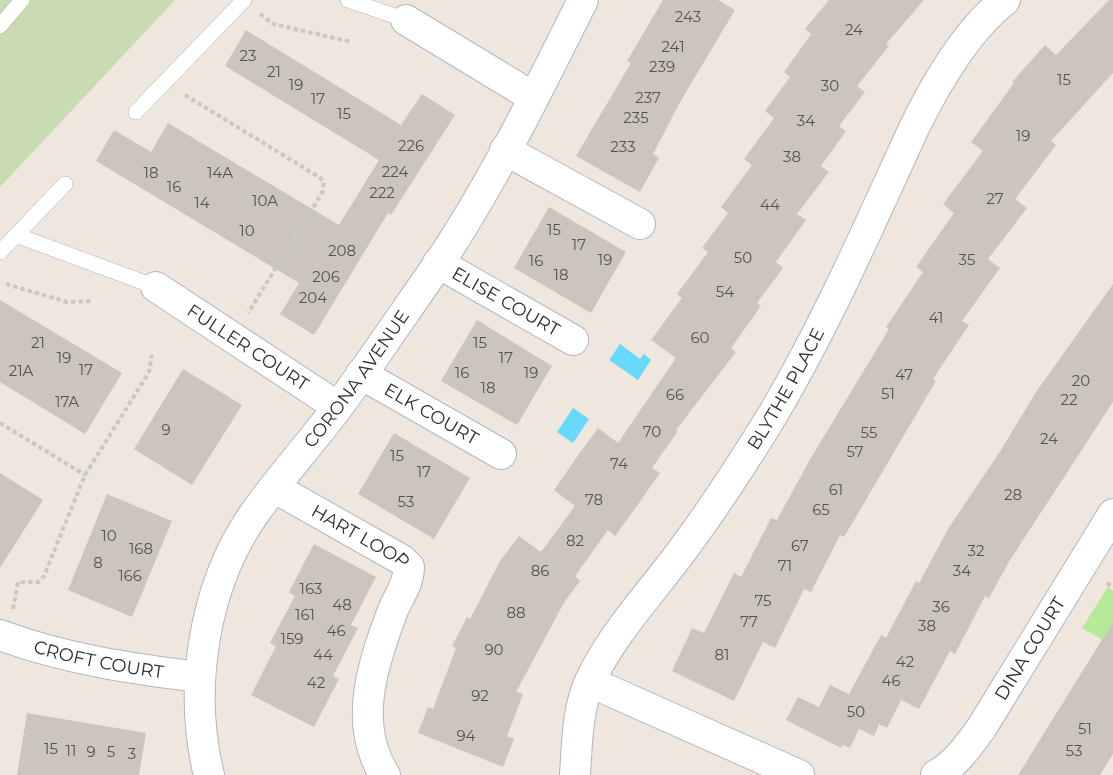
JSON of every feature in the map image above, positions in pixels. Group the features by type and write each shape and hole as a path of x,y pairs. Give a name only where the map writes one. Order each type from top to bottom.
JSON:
{"street":[{"name":"CORONA AVENUE","path":"209,775 201,719 200,677 210,620 234,549 253,515 338,407 438,263 505,150 584,0"},
{"name":"BLYTHE PLACE","path":"575,775 578,730 590,682 627,621 684,548 767,424 835,300 930,94 960,51 995,8 1005,0"},
{"path":"406,20 533,97"},
{"path":"505,150 640,224"},
{"name":"ELISE COURT","path":"438,263 573,340"},
{"name":"FULLER COURT","path":"156,287 338,407"},
{"name":"ELK COURT","path":"361,374 501,454"},
{"name":"HART LOOP","path":"275,488 402,560 409,567 407,579 380,649 368,708 367,729 372,749 385,775"},
{"name":"DINA COURT","path":"936,775 953,762 982,727 1113,514"},
{"name":"CROFT COURT","path":"6,624 64,655 115,666 200,677"},
{"path":"590,682 799,775"}],"lane":[{"path":"0,26 21,0"},
{"path":"136,112 244,0"},
{"path":"348,0 406,20"},
{"path":"0,252 65,184"},
{"path":"16,235 156,287"}],"path":[{"path":"260,14 273,24 352,42"},
{"path":"185,95 320,177 324,182 322,193 247,315"},
{"path":"6,284 67,302 93,301"},
{"path":"6,624 18,582 38,582 44,576 85,475 149,372 152,355"},
{"path":"0,423 85,475"},
{"path":"1107,583 1113,587"}],"green space":[{"path":"0,0 175,0 0,187"},
{"path":"1108,587 1113,591 1113,646 1082,628"}],"water":[{"path":"620,344 640,359 644,354 651,360 638,380 609,360"},
{"path":"573,408 589,419 573,443 557,432"}],"building":[{"path":"663,0 718,0 735,10 679,104 653,154 659,158 640,192 576,156 631,63 627,61"},
{"path":"829,0 924,0 886,44 889,46 857,86 865,92 839,126 846,131 821,166 829,172 797,214 806,220 776,262 783,268 757,303 761,306 731,348 736,352 676,430 678,431 652,468 660,473 634,510 615,536 608,530 575,576 580,581 565,601 516,692 523,694 507,736 514,739 503,767 418,733 428,707 433,709 456,648 452,646 467,617 470,619 500,561 519,536 541,552 575,506 554,490 579,454 598,428 618,443 676,358 651,340 682,298 677,294 708,252 702,248 728,213 721,207 752,165 744,159 774,118 765,111 790,77 784,72 811,34 805,29"},
{"path":"1109,0 1113,0 1113,73 1051,141 1056,145 1015,199 1027,208 988,259 1000,268 962,321 969,325 933,379 936,381 844,537 840,535 811,592 804,589 775,648 763,642 734,701 672,671 692,628 704,633 734,573 741,577 771,518 777,520 809,461 889,329 886,327 923,272 916,267 954,213 943,204 983,151 971,142 1014,83 1012,82 1045,45 1056,55"},
{"path":"246,30 401,125 422,94 455,115 391,215 388,213 314,335 280,314 299,283 96,161 114,130 151,152 168,123 339,225 379,160 225,66"},
{"path":"549,207 626,252 591,313 514,268"},
{"path":"1113,284 1113,402 1010,560 989,598 985,596 955,654 950,651 919,709 901,700 887,728 879,724 874,736 859,729 850,748 843,745 841,748 786,720 798,697 819,707 830,685 849,694 881,635 886,638 916,581 919,583 948,529 1001,450 1036,392"},
{"path":"0,300 122,373 85,434 0,382"},
{"path":"477,320 552,366 517,425 441,381"},
{"path":"183,369 242,405 192,485 134,449"},
{"path":"394,433 470,478 434,539 358,494"},
{"path":"0,473 43,500 0,568"},
{"path":"107,494 172,521 132,617 68,590"},
{"path":"314,544 376,577 351,625 358,628 333,676 339,679 314,727 251,695 276,646 270,643 295,596 289,592"},
{"path":"1113,622 1113,754 1100,775 1018,775"},
{"path":"27,713 146,733 139,775 17,775"}]}
